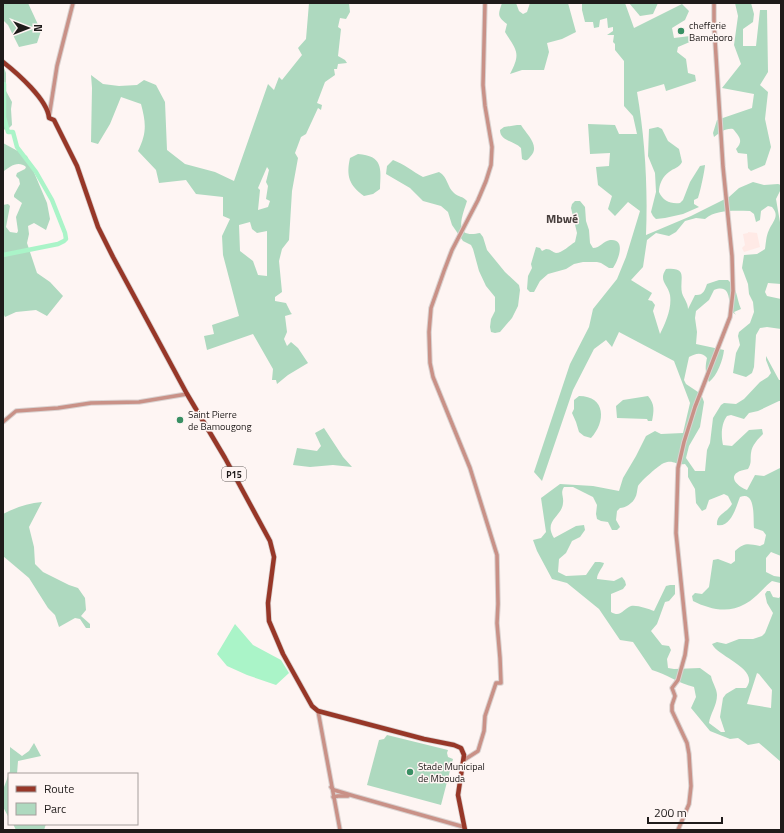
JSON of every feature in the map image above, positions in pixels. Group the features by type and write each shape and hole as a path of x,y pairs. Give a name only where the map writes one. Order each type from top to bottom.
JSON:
{"main road":[{"name":"P15","path":"3,62 31,88 48,112 49,118 54,120 72,154 99,229 113,257 187,394 220,448 270,541 274,557 268,603 269,622 284,656 312,706 318,711"},
{"path":"318,711 457,746 463,751 464,760 458,791 463,828"}],"street":[{"path":"49,118 57,66 73,3"},
{"path":"464,760 478,751 484,732 485,716 496,683 501,683 497,623 497,558 470,468 433,377 430,359 429,326 432,304 452,250 478,200 491,165 492,147 483,85 485,3"},
{"path":"678,830 689,804 691,786 687,743 672,708 675,696 672,688 678,680 687,640 676,533 678,471 684,442 695,407 730,317 733,291 732,256 723,167 713,18 714,3"},
{"path":"3,422 16,411 58,408 91,403 139,402 187,394"},
{"path":"318,711 340,830"},
{"path":"331,787 334,790 463,828"},
{"path":"333,797 354,796"}],"shaded area":[{"path":"748,232 757,233 760,247 744,252 742,248 745,245 743,234"},
{"path":"235,624 253,645 281,660 289,673 276,685 227,666 217,654"}],"green space":[{"path":"3,3 28,3 41,31 37,43 19,47 8,25 3,20"},
{"path":"309,3 349,3 350,12 346,19 340,18 338,27 341,29 338,56 347,63 338,64 337,69 334,69 335,75 325,82 317,103 322,105 321,110 318,108 306,134 301,137 295,153 298,158 292,191 289,240 282,249 279,261 282,292 275,297 275,301 286,303 292,314 285,316 287,332 284,339 287,346 291,342 298,348 308,363 288,375 277,384 276,380 272,380 273,369 253,334 207,350 204,336 214,334 212,325 239,316 223,255 222,236 230,219 223,216 223,197 196,194 186,180 159,183 156,170 138,151 143,139 145,128 141,104 121,97 110,124 98,144 91,142 91,75 103,84 119,86 137,85 144,80 156,85 165,102 167,150 185,164 215,172 234,181 268,84 274,90 279,77 282,80 302,55 298,48 306,39","holes":["267,167 269,170 266,182 268,186 266,199 270,201 268,207 258,210 260,190 258,188","250,222 252,229 257,233 267,231 267,276 258,275 253,261 240,251 239,225"]},
{"path":"502,3 516,3 519,11 523,14 527,12 530,3 568,3 576,32 562,39 547,43 549,52 544,70 522,70 510,74 516,61 516,52 505,32 507,24 499,15"},
{"path":"582,3 625,3 634,28 682,4 689,11 685,20 672,28 674,38 690,36 692,41 678,47 677,52 686,59 688,73 695,75 696,81 666,91 664,84 637,92 645,163 647,199 646,235 691,216 729,197 739,188 753,182 764,185 781,185 781,189 776,199 781,228 781,284 768,283 765,292 767,296 781,299 781,329 767,327 760,328 756,335 754,367 752,373 746,377 733,373 736,353 740,345 738,336 739,332 750,323 754,312 753,302 749,294 748,284 742,268 744,255 757,254 765,249 767,235 776,216 772,207 768,206 761,211 760,220 756,222 754,214 750,211 726,211 705,219 696,218 685,221 676,232 669,236 656,233 647,240 643,267 631,280 652,293 648,300 652,301 655,305 653,311 660,334 670,305 669,291 663,280 666,269 678,270 682,275 681,288 688,309 695,295 702,294 707,284 719,280 728,280 734,287 741,309 734,312 736,315 731,310 728,295 724,289 714,290 709,300 696,311 696,344 724,350 719,368 715,376 709,382 706,370 707,358 699,354 689,357 684,380 686,384 701,394 704,402 700,427 689,446 686,458 695,471 705,471 713,418 721,405 724,403 736,404 744,399 771,373 766,356 779,380 781,380 781,401 758,411 749,413 744,419 731,415 727,416 722,434 723,445 732,446 749,430 762,429 763,434 753,447 748,469 737,473 734,478 738,484 747,490 755,475 764,476 780,468 781,465 781,556 771,552 766,558 766,572 774,576 781,577 781,584 772,581 749,602 732,609 725,610 712,608 693,601 692,596 695,593 702,594 709,587 713,560 718,559 731,564 735,561 735,551 738,548 747,544 760,546 764,544 766,535 763,531 754,528 753,506 749,497 745,496 740,497 735,511 729,520 722,525 717,525 718,518 732,504 728,496 724,494 709,500 706,509 702,511 696,503 695,489 688,477 688,468 685,464 670,462 662,464 646,477 638,486 633,502 617,511 616,520 620,527 617,530 612,530 608,522 597,519 597,505 593,497 573,487 564,487 562,491 562,508 552,523 551,532 554,538 576,526 584,525 585,530 580,537 572,541 566,553 559,559 558,572 566,576 586,575 595,562 604,563 597,579 614,581 622,577 626,585 623,589 611,594 611,612 614,614 620,614 631,606 654,611 666,586 675,585 675,594 669,601 665,602 657,624 651,631 662,645 669,646 671,650 667,659 668,668 700,668 711,676 717,695 716,703 709,723 721,732 725,732 720,717 723,698 726,694 736,688 746,688 749,681 748,675 743,669 722,654 712,644 717,642 726,644 739,639 753,639 762,636 765,633 773,613 767,603 765,594 767,591 770,591 773,597 779,598 781,595 781,762 759,743 748,745 738,738 730,739 710,731 691,708 696,697 694,687 652,670 633,642 620,640 599,609 567,583 552,579 537,551 533,540 541,538 546,532 541,498 560,484 593,486 619,491 623,478 646,436 655,431 661,434 683,433 690,403 674,361 619,332 612,347 606,340 594,349 573,390 542,481 534,472 570,364 589,327 593,309 617,279 626,257 640,211 628,202 615,216 608,209 612,196 598,185 596,167 609,166 610,153 590,154 588,124 615,125 619,134 637,134 633,116 624,106 624,61 615,50 615,44 613,42 614,35 607,35 613,31 613,27 608,28 607,18 600,20 599,27 594,28 593,22 585,22","holes":["757,673 772,690 771,708 747,704"]},
{"path":"629,3 658,3 653,14 640,16"},
{"path":"735,3 751,3 754,14 753,22 743,29 743,46 756,46 760,10 767,10 768,72 760,85 768,92 765,119 771,147 765,165 751,171 748,168 747,154 738,153 736,149 740,143 740,139 733,129 725,130 714,137 713,133 717,120 752,108 754,94 722,88 741,64 734,45 738,16"},
{"path":"3,65 6,73 6,91 12,102 12,125 3,130"},
{"path":"521,125 534,145 533,153 526,160 522,159 521,148 505,139 501,134 500,130 504,127"},
{"path":"658,127 662,129 668,141 679,149 682,162 662,180 659,192 665,200 673,203 680,203 683,200 690,182 700,166 705,165 699,195 698,198 694,200 694,204 699,207 683,214 656,219 651,212 656,192 655,173 648,156 649,129"},
{"path":"3,143 27,156 47,203 50,219 46,230 34,223 28,226 29,234 27,243 37,273 50,282 63,296 47,316 36,310 16,312 5,317 3,313 3,205 8,204 10,206 6,227 10,232 17,233 16,217 22,203 14,197 20,184 19,179 16,176 17,173 26,167 17,164 11,166 3,172"},
{"path":"358,154 372,157 379,164 380,189 373,194 364,196 355,188 350,180 348,170 350,158"},
{"path":"393,160 423,177 439,172 442,174 454,193 467,201 461,222 462,230 467,234 480,233 483,237 487,250 505,272 519,285 520,290 518,306 512,318 500,332 491,332 491,319 495,311 495,297 486,286 479,271 471,245 463,241 452,225 448,212 441,206 423,201 410,188 386,174 387,166"},
{"path":"575,201 580,201 585,207 590,243 593,248 598,247 610,240 615,240 620,246 619,256 615,265 613,268 609,268 597,262 583,262 574,264 566,269 548,274 540,281 534,292 530,292 527,289 528,276 532,268 531,264 536,247 540,248 542,251 548,249 558,253 575,242 577,233 571,208"},
{"path":"579,396 588,397 594,400 599,405 601,411 599,425 591,438 584,436 579,432 572,413 574,409 574,400"},
{"path":"648,396 652,402 653,408 652,421 648,421 647,419 617,418 616,406 623,400"},
{"path":"324,428 343,457 352,467 333,465 310,467 293,465 297,448 317,451 321,446 315,433"},
{"path":"42,502 29,527 34,547 35,564 43,572 78,588 85,598 86,610 81,616 90,624 90,628 86,628 80,619 75,618 59,627 55,615 48,608 29,578 3,556 3,514 22,506"},
{"name":"Stade Municipal de Mbouda","path":"387,735 448,750 448,757 453,759 441,805 367,785 379,740 384,739"},
{"path":"34,743 41,756 18,761 17,773 9,773 10,747 22,756 29,751"},
{"path":"8,776 8,816 3,807 4,787"},
{"path":"14,825 46,825 44,830 16,830"}],"waterway":[{"path":"3,255 58,244 66,239 52,200 36,172 17,147 13,132 8,132 4,117 4,84"}],"place":[{"name":"chefferie Bameboro","path":"681,31"},
{"name":"Saint Pierre de Bamougong","path":"180,420"},
{"name":"Stade Municipal de Mbouda","path":"410,772"}],"district":[{"name":"Mbwé","path":"562,218"}]}
